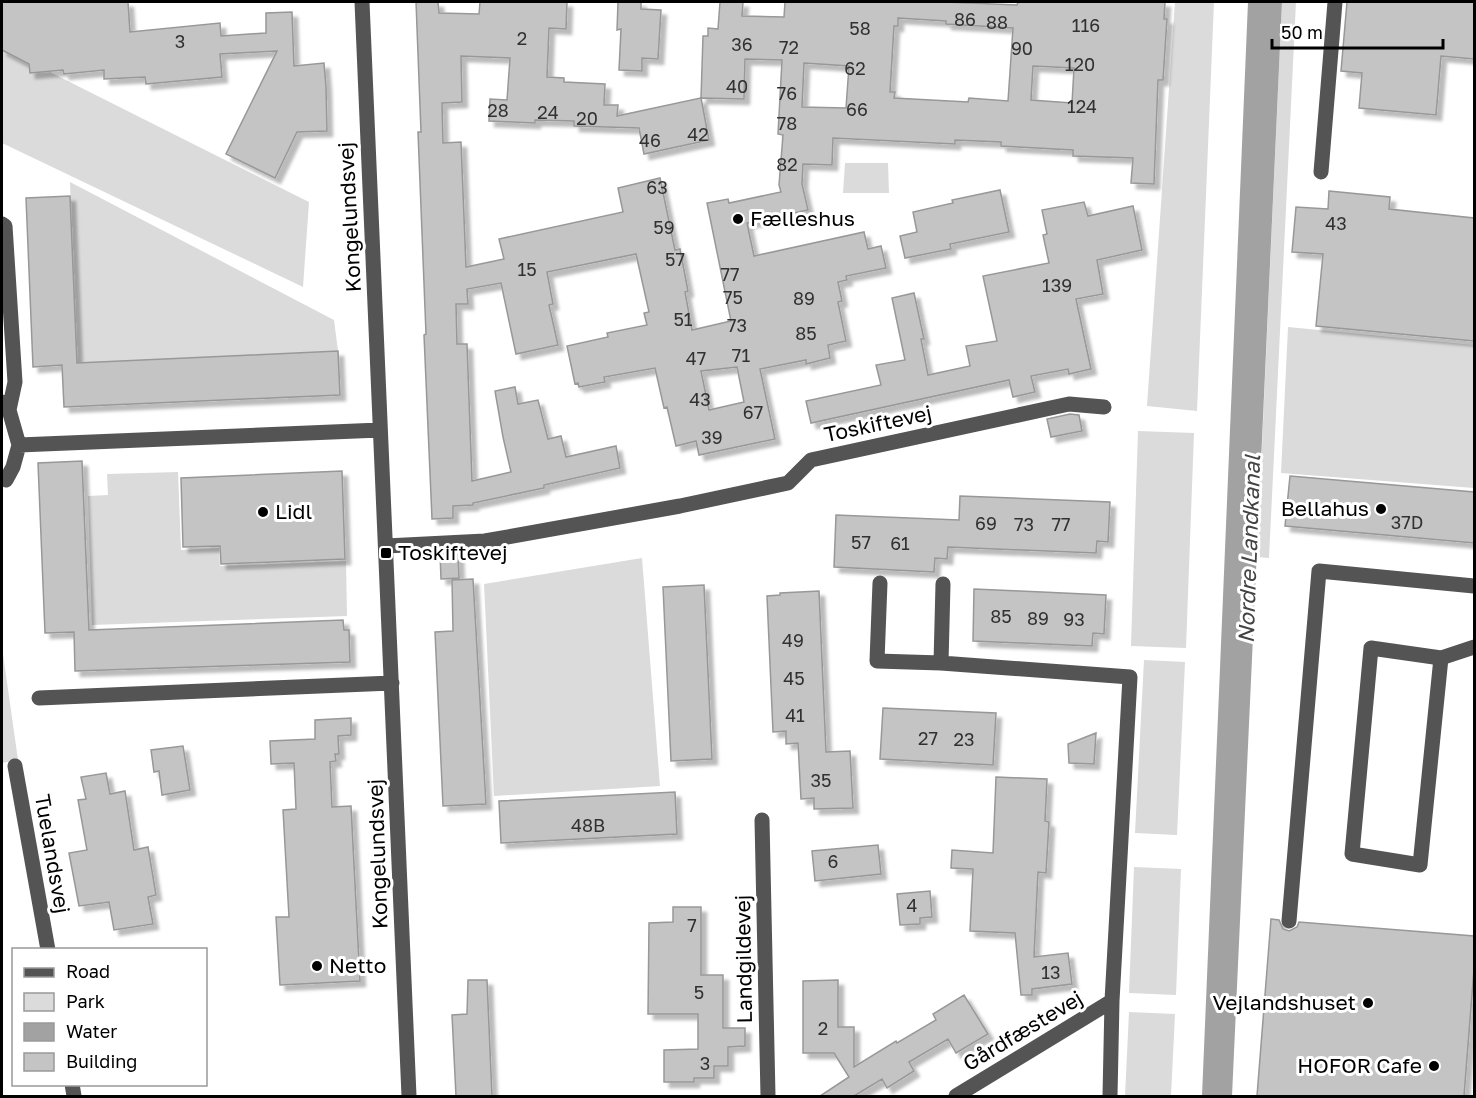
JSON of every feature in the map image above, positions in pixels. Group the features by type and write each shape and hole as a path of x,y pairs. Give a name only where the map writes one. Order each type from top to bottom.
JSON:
{"street":[{"name":"Kongelundsvej","path":"362,2 409,1096"},
{"path":"1321,171 1335,2"},
{"path":"2,224 6,226 15,381 5,406 19,445 13,467 6,480"},
{"name":"Toskiftevej","path":"386,546 485,541 680,506 788,483 811,460 1069,404 1104,407"},
{"path":"19,445 380,430"},
{"path":"1289,921 1319,571 1474,586"},
{"path":"880,583 878,661 941,663 1130,677 1112,1001 1110,1096"},
{"path":"941,663 944,584"},
{"path":"1441,658 1420,865 1352,854 1371,648 1441,658 1474,647"},
{"path":"39,698 392,682"},
{"name":"Tuelandsvej","path":"15,766 48,948"},
{"name":"Landgildevej","path":"762,820 768,1096"},
{"name":"Gårdfæstevej","path":"956,1096 1112,1001"}],"green space":[{"path":"1175,2 1214,2 1197,411 1147,406"},
{"path":"1282,2 1296,2 1269,558 1257,557"},
{"path":"2,48 309,202 303,287 2,143"},
{"path":"845,163 888,163 889,193 843,193"},
{"path":"70,182 334,320 338,351 77,363"},
{"path":"1288,327 1474,345 1474,488 1281,473"},
{"path":"1138,431 1194,433 1186,648 1131,646"},
{"path":"178,472 181,550 219,548 220,566 346,561 347,616 92,625 88,496 108,495 107,474"},
{"path":"642,558 660,786 494,796 484,584"},
{"path":"2,647 18,760 2,763"},
{"path":"1144,660 1185,662 1177,835 1135,833"},
{"path":"1134,867 1181,869 1176,995 1129,993"},
{"path":"1129,1012 1175,1014 1171,1096 1125,1096"}],"water":[{"name":"Nordre Landkanal","path":"1248,2 1282,2 1232,1096 1202,1096"}],"building":[{"path":"2,2 128,2 130,32 220,23 221,36 266,33 266,13 292,12 294,66 324,63 327,131 297,132 275,178 226,154 277,51 220,54 222,77 146,84 145,77 104,79 104,70 64,74 63,70 30,73 29,64 2,50"},
{"path":"416,2 438,2 439,13 479,14 480,2 567,2 566,29 549,28 547,77 564,78 564,82 605,84 604,105 618,105 617,116 701,98 703,36 708,36 708,28 718,29 720,2 743,2 742,16 784,17 785,2 945,2 1017,5 1018,2 1165,2 1164,19 1167,19 1163,80 1158,80 1154,184 1131,183 1133,158 1073,156 1073,150 1001,146 1001,142 955,140 955,144 833,138 832,165 803,164 802,184 808,210 747,223 754,256 864,232 868,249 881,246 886,268 846,276 847,280 838,282 842,301 838,302 846,341 828,345 830,358 806,364 806,360 760,369 775,439 699,455 696,441 676,446 655,368 604,377 605,382 579,387 578,383 575,384 567,346 608,337 607,333 647,325 644,313 649,312 636,254 547,272 553,304 549,305 558,345 516,354 501,283 467,289 468,304 456,304 457,344 467,344 472,481 511,472 495,391 515,387 518,404 538,400 548,439 561,436 566,457 616,446 620,468 544,485 544,488 473,503 473,505 453,506 453,518 432,519 418,132 421,132","holes":["898,18 946,21 946,24 1013,28 1008,101 969,98 968,102 894,98 895,92 890,92 894,26 898,26","461,56 510,58 507,100 490,99 489,121 535,123 535,120 574,121 574,126 639,128 644,154 709,140 701,98 744,99 745,59 782,60 778,134 783,135 779,185 781,192 729,203 728,199 707,203 731,321 692,330 680,249 675,250 660,178 618,188 623,212 499,239 504,259 466,267 461,142 443,143 442,103 462,102","804,63 849,66 846,108 802,107","1033,66 1074,68 1072,103 1031,100","737,367 744,402 709,410 701,371"]},
{"path":"618,2 641,2 641,9 661,10 658,59 642,58 642,71 619,70 621,29 617,30"},
{"path":"1347,2 1474,2 1474,59 1441,56 1436,115 1359,108 1362,73 1341,71"},
{"path":"1000,190 1009,232 950,244 951,249 905,258 900,236 917,232 913,212 953,203 952,200"},
{"path":"1329,191 1390,197 1389,209 1474,218 1474,341 1316,326 1323,254 1292,252 1296,207 1328,209"},
{"path":"70,196 77,363 338,351 340,395 64,407 62,365 33,367 26,198"},
{"path":"1084,202 1088,216 1133,206 1142,250 1097,260 1103,294 1076,299 1091,369 1069,374 1068,369 1031,376 1035,392 1013,397 1009,380 811,423 806,401 881,385 876,365 905,360 892,298 914,293 924,339 921,339 928,375 970,366 966,346 997,341 983,276 1049,263 1043,235 1047,234 1042,210"},
{"path":"1070,414 1079,415 1082,431 1051,437 1047,419"},
{"path":"82,461 89,630 343,620 344,630 349,630 350,662 75,671 74,632 45,633 38,463"},
{"name":"Lidl","path":"342,471 345,559 221,564 220,546 183,547 181,478"},
{"name":"Bellahus","path":"1290,476 1474,492 1474,543 1285,526"},
{"path":"960,496 1110,502 1108,542 1097,541 1096,553 948,547 947,559 935,558 934,572 834,567 836,515 959,520"},
{"path":"440,553 458,553 459,578 441,579"},
{"path":"473,579 486,804 443,806 435,632 453,631 452,580"},
{"path":"704,585 712,759 671,761 663,587"},
{"path":"974,589 1106,595 1104,634 1093,633 1092,646 973,641"},
{"path":"819,591 826,752 850,751 853,808 814,809 814,798 801,799 798,743 786,744 786,731 773,732 767,596"},
{"path":"883,708 996,713 993,765 880,759"},
{"path":"351,718 351,735 338,736 339,754 335,754 336,761 330,762 332,807 351,806 360,981 280,985 276,917 289,917 283,810 296,809 294,763 271,764 270,741 315,739 315,720"},
{"path":"1096,733 1094,764 1069,763 1068,744"},
{"path":"183,746 190,790 162,795 159,771 154,772 151,750"},
{"path":"106,773 110,794 125,791 134,850 148,847 156,895 148,897 153,924 114,930 109,902 79,906 69,853 87,850 78,800 86,799 81,777"},
{"path":"996,777 1047,779 1045,821 1049,822 1046,873 1038,872 1034,957 1068,953 1072,984 1032,989 1032,995 1021,995 1015,933 970,931 973,869 951,868 952,850 993,853"},
{"path":"675,792 677,834 501,843 499,801"},
{"path":"878,845 881,874 815,881 812,851"},
{"path":"930,891 932,917 920,918 920,924 900,925 897,894"},
{"path":"673,907 701,907 701,975 723,975 723,1028 745,1028 745,1046 728,1047 728,1066 714,1066 714,1078 694,1078 694,1082 664,1082 664,1050 698,1049 698,1014 648,1014 649,923 673,922"},
{"name":"Vejlandshuset","path":"1271,919 1279,920 1283,929 1289,931 1297,927 1299,922 1474,936 1474,969 1464,1096 1257,1096"},
{"path":"468,980 487,980 492,1096 456,1096 452,1015 467,1014"},
{"path":"838,980 838,1027 854,1027 854,1067 936,1020 933,1014 964,995 988,1034 956,1053 948,1039 909,1062 914,1071 887,1088 882,1079 854,1096 820,1096 849,1077 834,1053 803,1053 803,981"}],"place":[{"name":"Fælleshus","path":"738,219"},
{"name":"Bellahus","path":"1381,509"},
{"name":"Lidl","path":"263,512"},
{"name":"Toskiftevej","path":"386,553"},
{"name":"Netto","path":"317,966"},
{"name":"Vejlandshuset","path":"1368,1003"},
{"name":"HOFOR Cafe","path":"1434,1066"}]}
